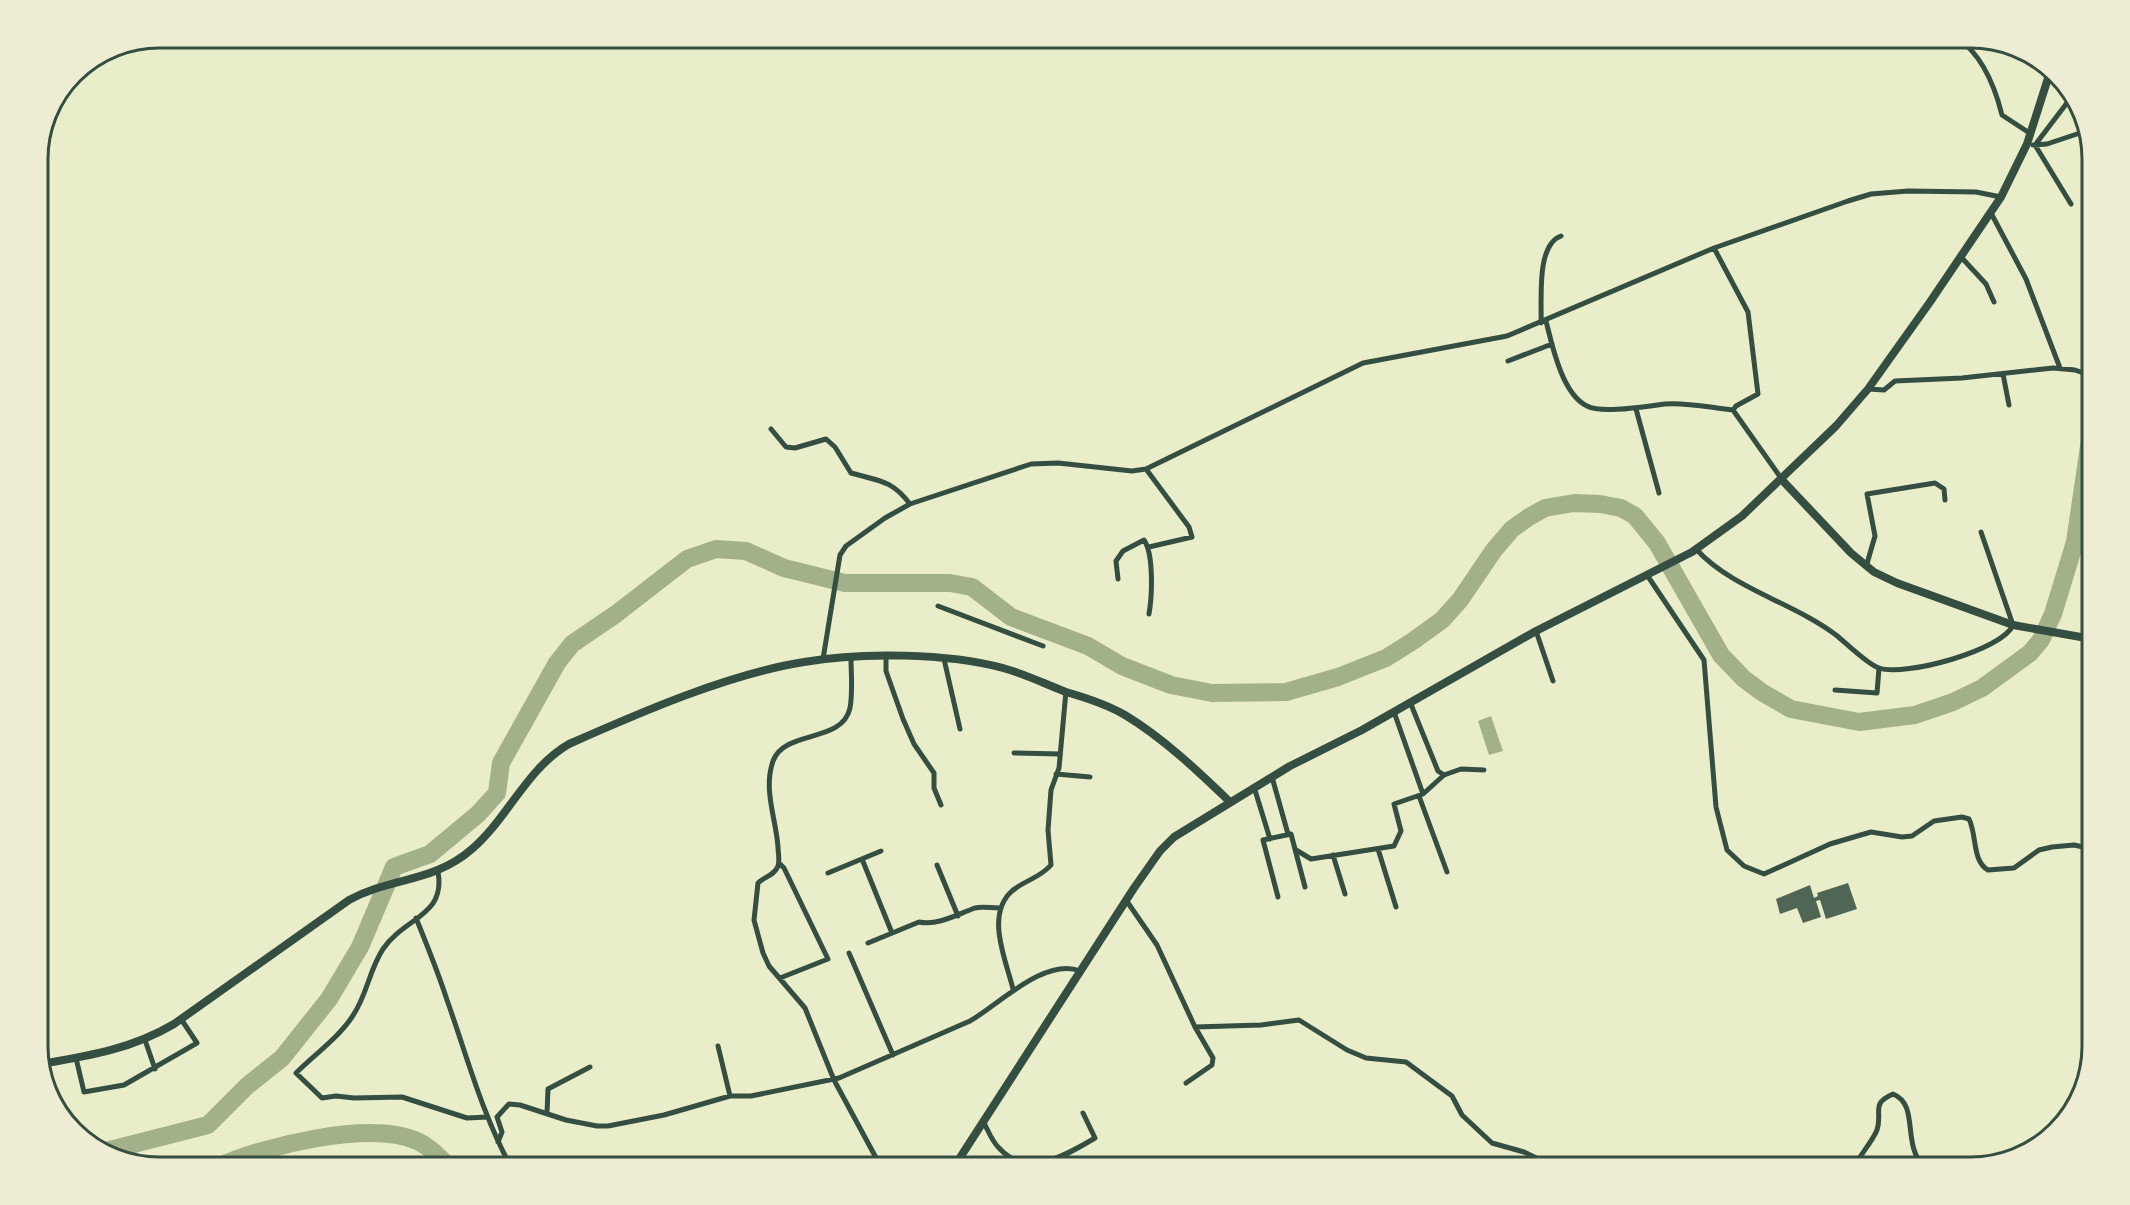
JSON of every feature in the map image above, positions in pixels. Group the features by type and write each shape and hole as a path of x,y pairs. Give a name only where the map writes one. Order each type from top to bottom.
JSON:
{"main road":[{"path":"960,1157 1126,900 1169,841 1254,787 1394,712 1536,631 1694,551 1734,523 1782,480 1836,426 1868,389 1991,213 2031,144 2031,134 2048,78"},
{"path":"1782,480 1866,567 1897,583 2013,625 2082,638"},
{"path":"49,1063 122,1048 145,1040 181,1019 334,909 370,891 438,872 473,848 492,828 532,774 550,756 568,744 747,675 823,659 885,657 944,659 1003,668 1097,701 1133,720 1230,802"}],"street":[{"path":"1966,48 1985,69 1996,90 2002,116 2031,134"},
{"path":"2031,144 2067,102"},
{"path":"2031,144 2047,144 2079,133"},
{"path":"2031,144 2071,204"},
{"path":"823,659 836,568 840,555 846,546 885,518 910,504 1031,464 1058,463 1132,471 1146,469 1363,363 1507,336 1714,248 1871,194 1908,191 1976,192 2001,197"},
{"path":"1991,213 2026,279 2060,368"},
{"path":"1561,236 1545,250 1544,322 1561,374 1579,400 1588,407 1636,408 1668,403 1733,410 1777,468 1782,480"},
{"path":"1714,248 1748,312 1758,394 1733,410"},
{"path":"1961,257 1986,284 1994,302"},
{"path":"1508,361 1552,344"},
{"path":"1868,389 1884,390 1895,381 2060,368 2082,374"},
{"path":"2003,374 2009,405"},
{"path":"1636,408 1659,493"},
{"path":"771,429 786,447 795,448 826,439 835,447 851,473 878,478 893,487 910,504"},
{"path":"1146,469 1189,527 1192,537 1149,547"},
{"path":"1866,567 1875,536 1867,494 1935,483 1944,489 1946,500"},
{"path":"1694,551 1715,567 1818,623 1879,668 1901,669 1976,651 1991,645 2010,632 2013,625 1982,532"},
{"path":"1118,579 1116,561 1123,551 1144,540 1149,547 1153,595 1149,614"},
{"path":"1649,574 1704,660 1716,807 1727,850 1744,866 1764,874 1840,841 1871,832 1902,837 1912,836 1934,821 1962,817 1969,819 1974,829 1978,858 1988,870 2014,868 2039,850 2074,845 2082,847"},
{"path":"938,606 1043,646"},
{"path":"1536,631 1553,681"},
{"path":"885,657 886,671 903,719 914,744 934,773 936,781 934,788 941,805"},
{"path":"851,658 850,710 844,721 836,728 787,745 777,753 773,760 769,790 777,831 779,863 772,875 758,883 753,909 763,952 769,966 806,1008 834,1080 876,1157"},
{"path":"944,659 960,729"},
{"path":"1835,690 1876,693 1879,668"},
{"path":"1013,990 999,932 999,908 1012,891 1025,882 1042,876 1051,865 1049,820 1051,790 1060,754 1065,691"},
{"path":"1410,702 1438,771 1444,775"},
{"path":"1394,712 1447,872"},
{"path":"1014,753 1060,754"},
{"path":"1296,850 1311,859 1394,846 1401,831 1394,804 1421,795 1444,775 1461,769 1484,770"},
{"path":"1056,774 1090,777"},
{"path":"1272,777 1288,834 1291,834 1296,850 1305,887"},
{"path":"1254,787 1270,839"},
{"path":"1278,897 1263,840 1288,834"},
{"path":"1378,849 1395,907"},
{"path":"828,873 881,851"},
{"path":"1333,855 1345,894"},
{"path":"862,859 892,933"},
{"path":"779,863 784,868 828,959 780,978"},
{"path":"937,865 958,916"},
{"path":"438,872 441,888 439,896 383,949 364,997 352,1018 296,1073 322,1098 336,1095 354,1098 402,1097 467,1118 488,1117"},
{"path":"1126,900 1157,945 1195,1026 1213,1058 1212,1065 1186,1083"},
{"path":"868,943 919,922 926,923 958,916 977,907 999,908"},
{"path":"416,918 488,1117 506,1157"},
{"path":"849,953 893,1055"},
{"path":"498,1142 502,1137 497,1117 509,1104 597,1126 608,1126 664,1115 730,1096 751,1096 834,1080 970,1021 1013,990 1057,969 1070,967 1080,971"},
{"path":"76,1058 84,1092 124,1085 197,1043 181,1019"},
{"path":"1195,1026 1261,1025 1299,1020 1347,1050 1366,1058 1406,1062 1452,1096 1462,1115 1492,1143 1534,1157"},
{"path":"145,1040 155,1069"},
{"path":"718,1046 730,1096"},
{"path":"547,1113 548,1089 590,1067"},
{"path":"1860,1157 1876,1131 1877,1109 1883,1098 1893,1094 1901,1097 1907,1105 1910,1142 1916,1157"},
{"path":"1060,1157 1095,1138 1083,1113"},
{"path":"982,1120 995,1144 1005,1154 1012,1157"}],"shaded area":[{"path":"1491,716 1503,751 1489,755 1478,721"}],"building":[{"path":"1848,883 1857,909 1826,919 1820,900 1816,901 1821,917 1803,923 1797,908 1780,914 1776,899 1810,885 1814,898 1818,896 1817,893"}],"waterway":[{"path":"115,1149 208,1125 247,1086 282,1058 329,999 360,947 394,867 430,854 478,814 497,793 501,763 557,663 572,644 616,614 687,559 716,549 746,551 784,568 845,583 950,583 972,587 1011,617 1088,646 1122,666 1171,685 1212,693 1286,692 1338,677 1386,658 1413,641 1442,620 1460,600 1494,550 1512,529 1529,517 1545,508 1574,503 1600,504 1621,508 1635,516 1657,543 1721,655 1744,679 1791,709 1859,722 1915,715 1953,702 1982,688 2030,653 2041,640 2053,614 2075,542 2082,494"},
{"path":"244,1157 317,1138 372,1133 397,1135 417,1141 438,1157"}]}
